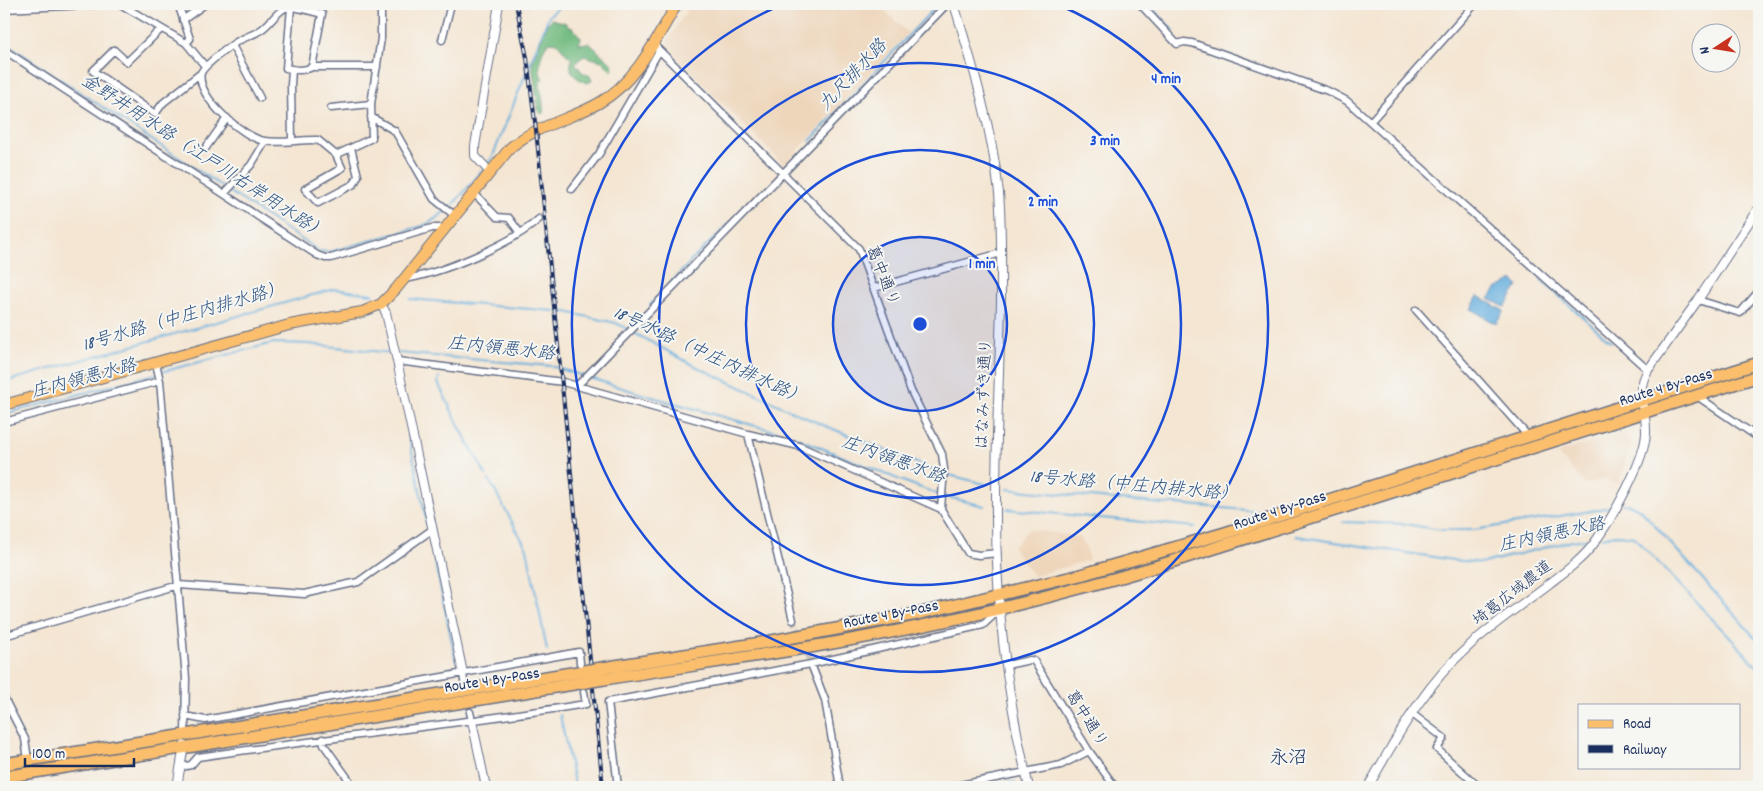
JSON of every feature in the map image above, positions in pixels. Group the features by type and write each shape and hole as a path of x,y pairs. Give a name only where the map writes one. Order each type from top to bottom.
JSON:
{"highway":[{"name":"Route 4 By-Pass","path":"603,674 922,613 1085,574 1172,550 1759,363"},
{"name":"Route 4 By-Pass","path":"4,764 185,734 603,674 762,654 886,633 1000,609 1158,566 1759,376"},
{"name":"Route 4 By-Pass","path":"4,776 183,748 584,677"}],"main road":[{"path":"4,405 289,325 362,312 381,304 404,279 510,148 523,137 536,130 589,109 611,96 656,48 677,4"}],"street":[{"path":"4,9 15,6 106,4 108,7 121,4 186,43 206,66"},
{"path":"178,4 190,39 186,43"},
{"path":"183,20 205,4"},
{"path":"336,155 372,138 371,104 381,38 381,4"},
{"path":"442,40 451,4"},
{"path":"490,172 475,156 475,146 499,4"},
{"path":"579,383 947,4"},
{"name":"はなみずき通り","path":"954,4 979,87 992,148 998,192 1001,253 996,498 999,596 1012,702 1030,787"},
{"path":"1140,4 1177,44 1184,42 1192,43 1328,91 1347,101 1648,370"},
{"path":"1371,121 1475,4"},
{"path":"291,7 286,68 377,67"},
{"path":"161,29 127,62 114,50 93,71 156,114 163,103 201,73 206,66 239,40 260,31 284,8 291,7 322,14 312,67"},
{"path":"232,45 260,98"},
{"path":"572,189 599,154 656,48"},
{"name":"葛中通り","path":"656,48 859,249 911,391 942,454 944,469 940,510"},
{"path":"4,50 317,255 325,258 432,228 444,228"},
{"path":"292,69 292,140"},
{"path":"201,73 202,87 211,102 227,118 254,138 265,142 318,140 336,155 342,168 305,189 318,203 354,184 358,176 351,148"},
{"path":"331,108 371,104"},
{"path":"371,117 395,131 434,198 454,215"},
{"path":"205,149 227,118"},
{"path":"224,194 251,165 265,142"},
{"path":"473,192 497,217 509,218 520,233"},
{"name":"埼葛広域農道","path":"1368,787 1425,693 1464,651 1577,562 1594,544 1622,498 1643,447 1646,433 1642,381 1759,207"},
{"path":"404,279 435,272 461,262 526,231 539,219"},
{"path":"874,288 1001,253"},
{"path":"1698,300 1740,313 1759,291"},
{"path":"381,304 386,313 397,361 464,677"},
{"path":"1416,310 1528,436"},
{"path":"397,361 579,383 748,434 799,446 940,510 968,553 979,555 997,553"},
{"path":"156,363 160,380 186,678 185,734 178,787"},
{"path":"4,422 160,380"},
{"path":"1697,396 1759,438"},
{"path":"748,434 793,620"},
{"path":"4,636 179,586 304,594 346,586 358,582 433,530"},
{"path":"618,787 608,702 811,664 983,625 1000,609"},
{"path":"181,767 191,764 198,757 323,739 472,722 586,704 584,677 579,652 464,677 205,720 186,716"},
{"name":"葛中通り","path":"1007,665 1030,660 1036,663 1089,751 1115,787"},
{"path":"811,664 825,700 840,787"},
{"path":"4,698 25,739 28,760"},
{"path":"470,712 486,787"},
{"path":"1411,714 1444,738 1437,749 1479,787"},
{"path":"323,739 324,745 354,787"},
{"path":"950,787 1061,765 1089,751"}],"shaded area":[{"path":"691,4 878,4 908,33 784,165 666,47 666,43"},
{"path":"1625,432 1632,443 1618,484 1607,478 1585,484 1557,453"},
{"path":"1029,529 1079,537 1086,546 1089,560 1033,576 1013,547"}],"green space":[{"path":"552,19 566,23 568,27 573,28 581,38 579,44 589,43 613,65 612,71 602,61 584,56 575,63 582,72 590,76 592,81 587,83 573,74 571,68 572,59 557,43 550,42 544,49 540,59 540,70 543,79 539,81 541,85 539,87 544,113 541,114 538,109 532,64 547,24"}],"water":[{"path":"1513,280 1518,286 1505,307 1489,299 1496,289"},
{"path":"1478,296 1504,311 1496,324 1471,309"}],"waterway":[{"name":"金野井用水路（江戸川右岸用水路）","path":"487,164 492,158 549,16 560,6 569,4"},
{"name":"九尺排水路","path":"810,141 938,4"},
{"path":"1148,4 1174,31"},
{"name":"金野井用水路（江戸川右岸用水路）","path":"4,42 226,189"},
{"name":"金野井用水路（江戸川右岸用水路）","path":"230,192 319,251 330,252 423,226 441,215 483,169"},
{"name":"九尺排水路","path":"650,305 697,255 747,207"},
{"path":"1541,280 1611,342"},
{"name":"18号水路（中庄内排水路）","path":"4,382 334,289 372,294"},
{"name":"18号水路（中庄内排水路）","path":"410,299 566,312 616,323 693,365 811,420 941,473 985,484"},
{"name":"庄内領悪水路","path":"161,372 273,343 308,344 392,353"},
{"name":"庄内領悪水路","path":"399,353 551,366 645,395 792,436 940,495"},
{"name":"庄内領悪水路","path":"4,414 156,374"},
{"path":"439,377 438,383 486,475"},
{"path":"408,432 428,529"},
{"path":"489,480 527,549 547,650"},
{"name":"18号水路（中庄内排水路）","path":"1007,489 1258,511"},
{"name":"庄内領悪水路","path":"944,496 984,506"},
{"name":"18号水路（中庄内排水路）","path":"1622,504 1631,505 1641,510 1759,642"},
{"name":"18号水路（中庄内排水路）","path":"1343,522 1405,524 1441,530 1474,530 1597,510 1615,505"},
{"name":"庄内領悪水路","path":"1007,509 1195,527"},
{"path":"429,534 456,661"},
{"name":"庄内領悪水路","path":"1601,537 1618,535 1634,537 1759,668"},
{"name":"庄内領悪水路","path":"1296,536 1483,563 1572,541 1594,538"},
{"path":"560,715 575,787"},
{"path":"985,787 1014,782 1018,787"}],"tunnel":[{"path":"793,620 800,637"},
{"path":"804,646 811,664"}],"railway":[{"path":"516,4 527,58 536,130 603,787"}],"district":[{"name":"永沼","path":"1288,759"}]}
